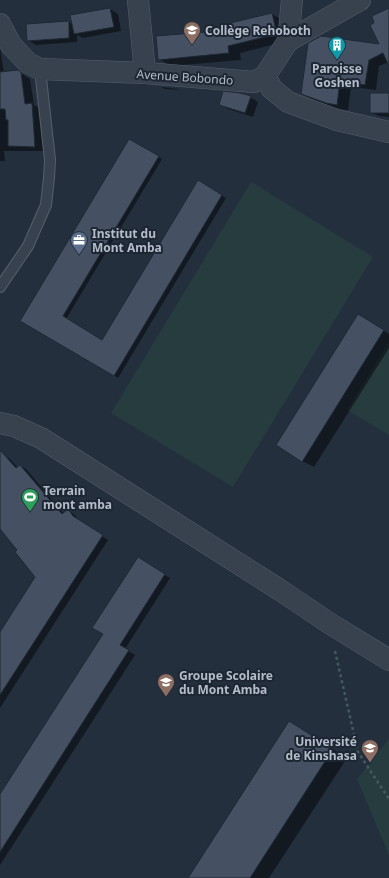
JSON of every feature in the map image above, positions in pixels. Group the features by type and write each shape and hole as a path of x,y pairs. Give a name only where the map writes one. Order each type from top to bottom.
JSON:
{"street":[{"path":"138,0 145,73"},
{"path":"288,42 292,0"},
{"path":"360,0 288,42 265,76 272,89 288,102 337,120 389,132"},
{"path":"0,24 11,45 28,63 40,69"},
{"name":"Avenue Bobondo","path":"40,69 145,73 254,82 265,76"},
{"path":"0,422 14,426 41,438 389,660"}],"lane":[{"path":"0,287 28,246 46,205 50,160 40,69"}],"path":[{"path":"329,623 358,752 389,798"}],"green space":[{"path":"251,182 373,257 233,487 111,413"},
{"path":"389,341 389,435 347,410"},
{"path":"389,739 389,855 357,779"}],"building":[{"path":"110,8 114,27 74,34 70,15"},
{"name":"Paroisse Goshen","path":"389,8 389,66 383,53 369,60 365,85 340,81 337,105 326,103 301,94 308,43 321,36 379,44 370,25 374,23 372,16"},
{"name":"Collège Rehoboth","path":"272,13 277,34 228,46 229,53 158,60 156,36 206,32 205,29"},
{"path":"69,21 69,38 27,41 26,24"},
{"path":"18,70 21,72 25,104 32,103 35,147 8,146 8,120 6,120 5,109 0,109 0,72"},
{"path":"223,91 251,96 245,113 219,105"},
{"path":"370,93 389,93 389,113 370,113"},
{"name":"Institut du Mont Amba","path":"129,139 159,156 63,316 102,340 198,180 222,195 114,376 20,321"},
{"path":"358,314 384,330 302,462 276,445"},
{"path":"0,450 16,468 20,465 62,514 68,509 73,516 103,535 0,695 0,632 35,577 15,552 17,550 0,529"},
{"path":"138,557 165,574 120,645 129,650 0,852 0,794 103,634 92,628"},
{"path":"289,721 333,749 250,878 188,878"}],"place":[{"name":"Collège Rehoboth","path":"192,45"},
{"name":"Paroisse Goshen","path":"337,60"},
{"name":"Institut du Mont Amba","path":"79,255"},
{"name":"Terrain mont amba","path":"30,512"},
{"name":"Groupe Scolaire du Mont Amba","path":"166,697"},
{"name":"Université de Kinshasa","path":"370,763"}]}
